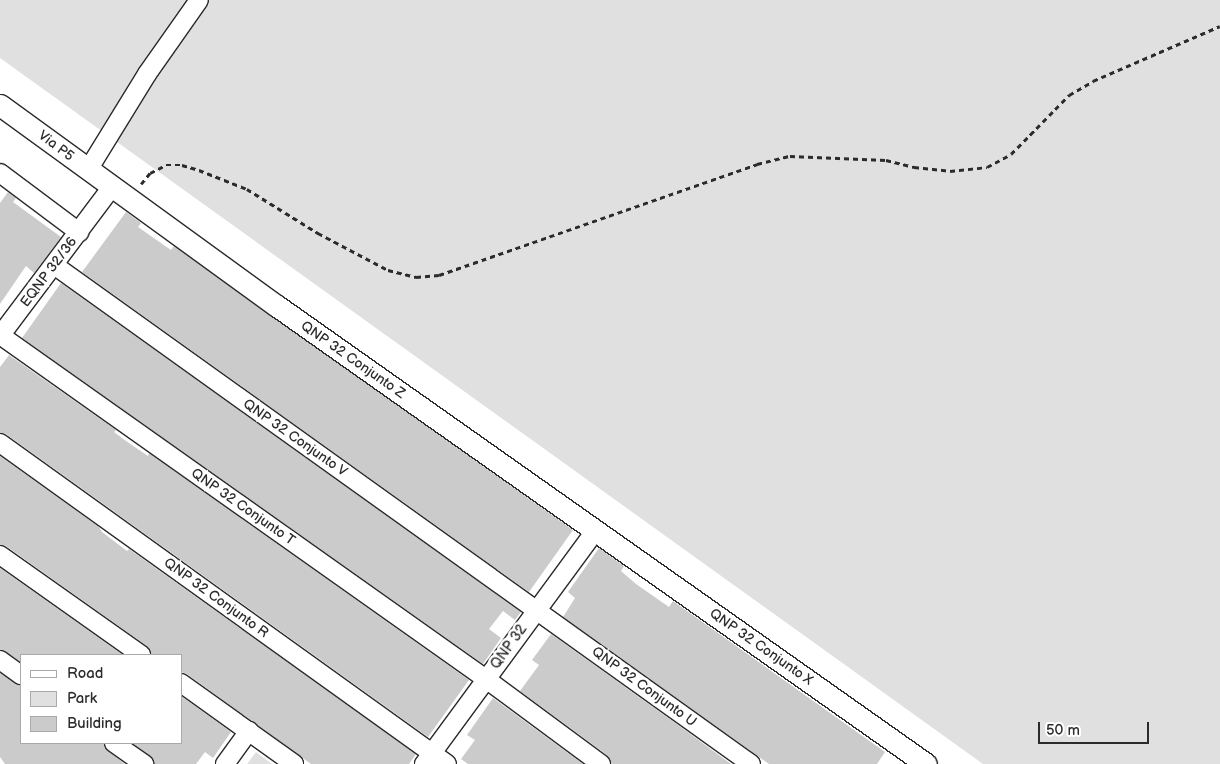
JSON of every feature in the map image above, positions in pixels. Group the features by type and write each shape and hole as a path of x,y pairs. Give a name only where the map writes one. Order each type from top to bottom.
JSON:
{"street":[{"path":"88,170 147,74 199,0"},
{"name":"Via P5","path":"0,105 112,187"},
{"name":"EQNP 32/36","path":"0,173 79,232"},
{"name":"QNP 32 Conjunto Z","path":"112,187 595,531"},
{"name":"EQNP 32/36","path":"0,336 112,187"},
{"name":"QNP 32 Conjunto V","path":"54,265 537,610"},
{"name":"QNP 32 Conjunto T","path":"0,336 486,679 601,764"},
{"name":"QNP 32 Conjunto R","path":"0,443 428,758 448,764"},
{"name":"QNP 32","path":"428,758 595,531"},
{"name":"QNP 32 Conjunto X","path":"595,531 926,764"},
{"path":"0,554 141,654"},
{"name":"QNP 32 Conjunto U","path":"537,610 751,764"},
{"path":"0,660 20,675"},
{"path":"182,684 294,764"},
{"path":"225,764 249,731"},
{"path":"115,744 144,764"}],"path":[{"path":"132,201 150,173 166,165 182,165 247,189 318,233 388,270 416,277 439,275 757,164 790,156 886,160 914,167 950,171 987,167 1011,154 1069,95 1135,62 1184,43 1220,26"}],"green space":[{"path":"0,0 1220,0 1220,764 983,764 0,58"},
{"path":"256,752 272,764 247,764"}],"building":[{"path":"8,192 16,198 13,202 61,237 34,273 26,266 0,304 0,203"},
{"path":"126,212 141,223 138,227 171,250 174,246 573,530 529,592 82,272"},
{"path":"61,283 521,612 515,620 503,611 489,629 501,638 483,664 22,338"},
{"path":"9,355 116,430 114,432 126,441 148,456 149,453 469,680 428,737 6,434 0,433 0,367"},
{"path":"0,456 99,527 102,532 127,551 129,549 416,754 409,764 311,764 187,674 182,672 182,654 151,654 147,646 6,546 0,545"},
{"path":"599,548 624,566 621,571 636,584 669,607 673,601 885,752 877,764 769,764 563,617 575,598 568,592"},
{"path":"0,568 122,654 20,654 20,661 0,650"},
{"path":"551,634 731,764 611,764 607,755 520,691 539,665 532,660"},
{"path":"0,673 20,684 20,744 104,744 108,751 125,764 5,764 0,757"},
{"path":"182,697 231,732 213,758 205,752 196,764 154,764 150,756 133,744 182,744"},
{"path":"493,698 583,764 468,764 461,759 475,740 467,735"}]}
